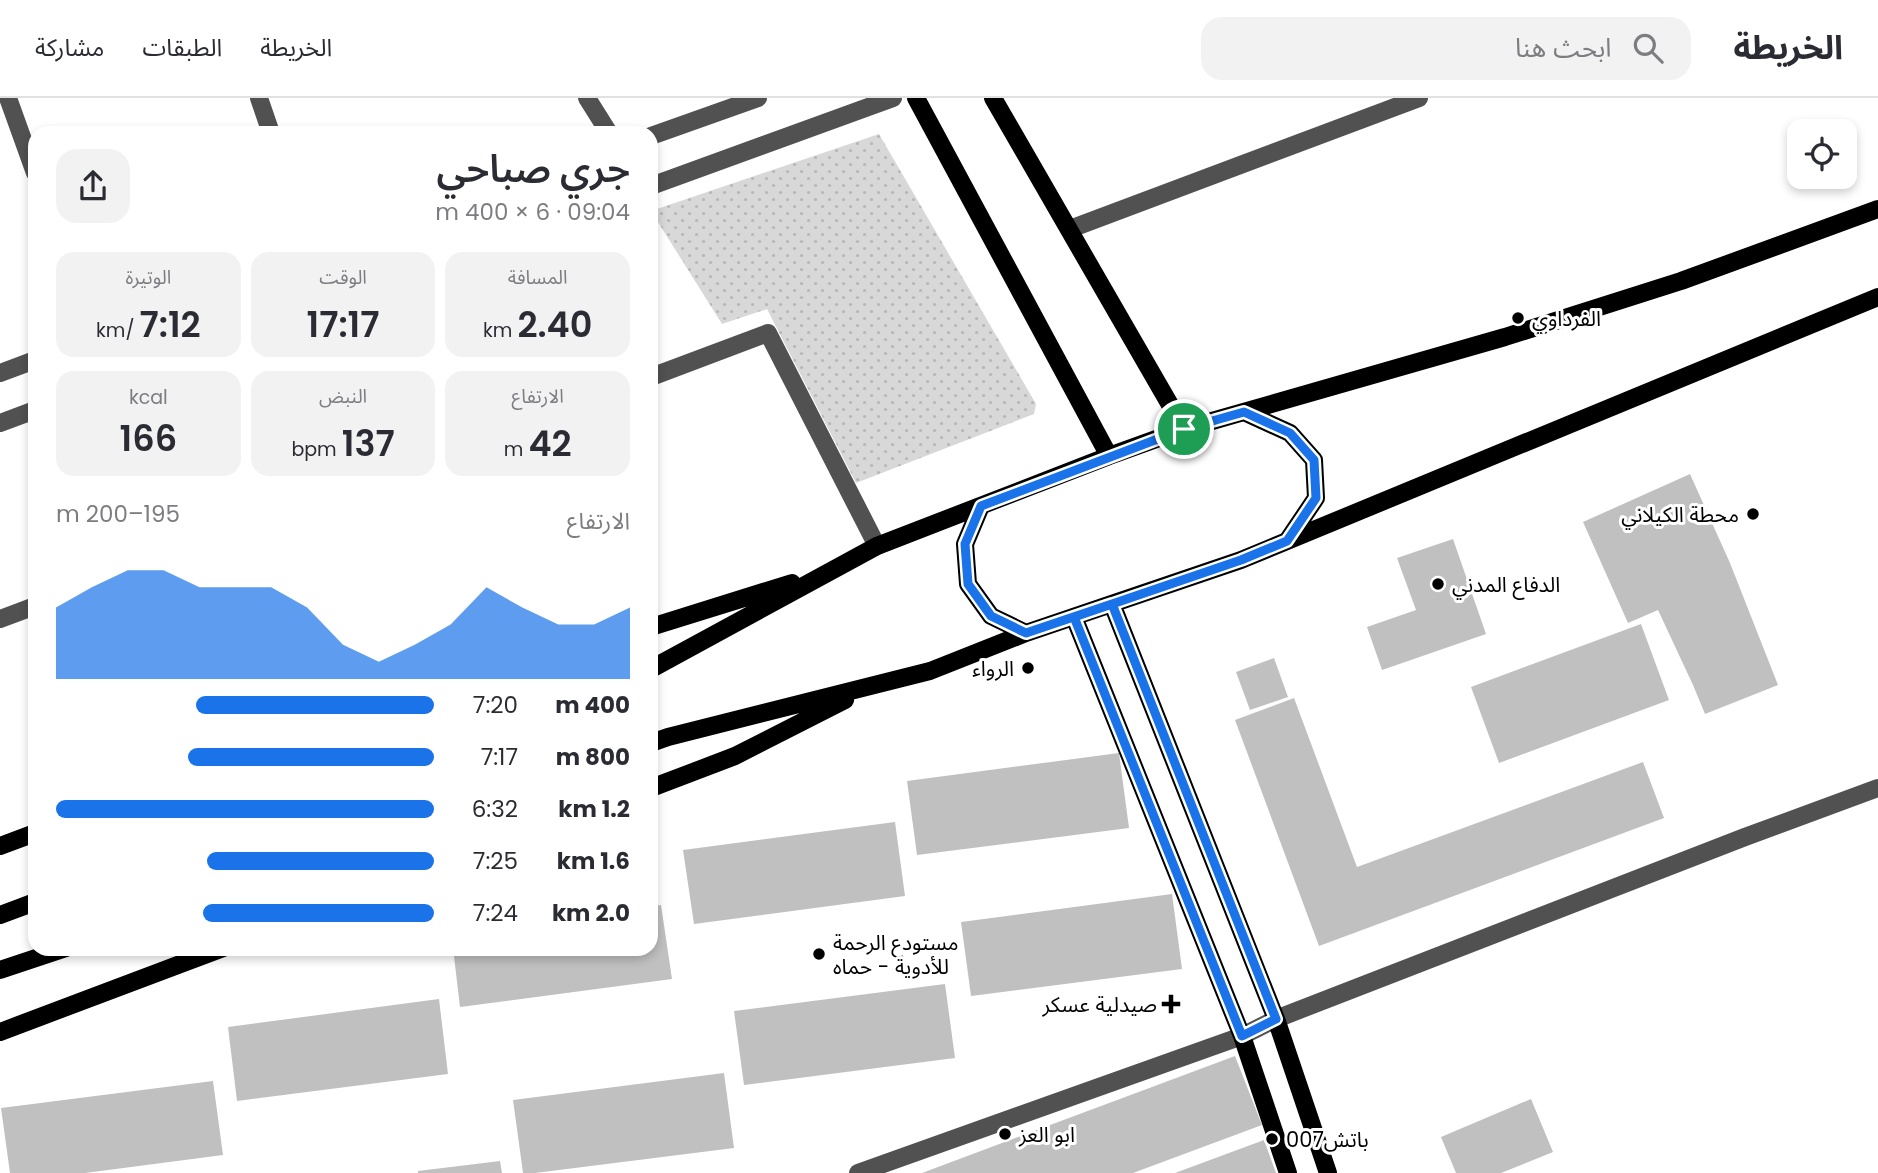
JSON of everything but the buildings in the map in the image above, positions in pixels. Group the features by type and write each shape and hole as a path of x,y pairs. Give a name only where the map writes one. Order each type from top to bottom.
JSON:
{"main road":[{"path":"916,98 1109,456"},
{"path":"993,98 1184,429"},
{"path":"658,665 877,546 1109,456 1184,429 1505,337 1668,285 1878,209"},
{"path":"658,741 930,671 1026,633 1241,560 1878,297"},
{"path":"1244,412 1290,433 1314,460 1316,498 1287,541"},
{"path":"981,506 965,544 968,584 991,616 1026,633"},
{"path":"658,625 832,570"},
{"path":"1112,604 1276,1019 1328,1173"},
{"path":"1074,617 1242,1036 1288,1173"},
{"path":"658,785 735,756 875,684"},
{"path":"0,846 28,836"},
{"path":"0,915 28,905"},
{"path":"0,970 42,956"},
{"path":"0,1032 202,956"}],"street":[{"path":"8,98 28,154"},
{"path":"258,98 268,126"},
{"path":"587,98 605,126"},
{"path":"658,133 758,98"},
{"path":"658,183 893,98"},
{"path":"1070,229 1419,98"},
{"path":"658,374 768,333 877,546"},
{"path":"0,373 28,363"},
{"path":"0,423 28,413"},
{"path":"0,619 28,609"},
{"path":"858,1173 1242,1036 1276,1019 1878,788"}],"shaded area":[{"path":"879,134 1036,404 1034,414 856,483 767,309 722,324 658,222 658,209"}],"place":[{"name":"الفرداوي","path":"1518,318"},
{"name":"محطة الكيلاني","path":"1753,514"},
{"name":"الدفاع المدني","path":"1438,584"},
{"name":"الرواء","path":"1028,668"},
{"name":"مستودع الرحمة للأدوية - حماه","path":"819,954"},
{"name":"صيدلية عسكر","path":"1171,1004"},
{"name":"ابو العز","path":"1005,1134"},
{"name":"باتش007","path":"1272,1139"}],"route":[{"path":"1184,429 981,506 965,544 968,584 991,616 1026,633 1112,604 1276,1019 1242,1036 1074,617 1112,604 1241,560 1287,541 1316,498 1314,460 1290,433 1244,412 1184,429"}]}
